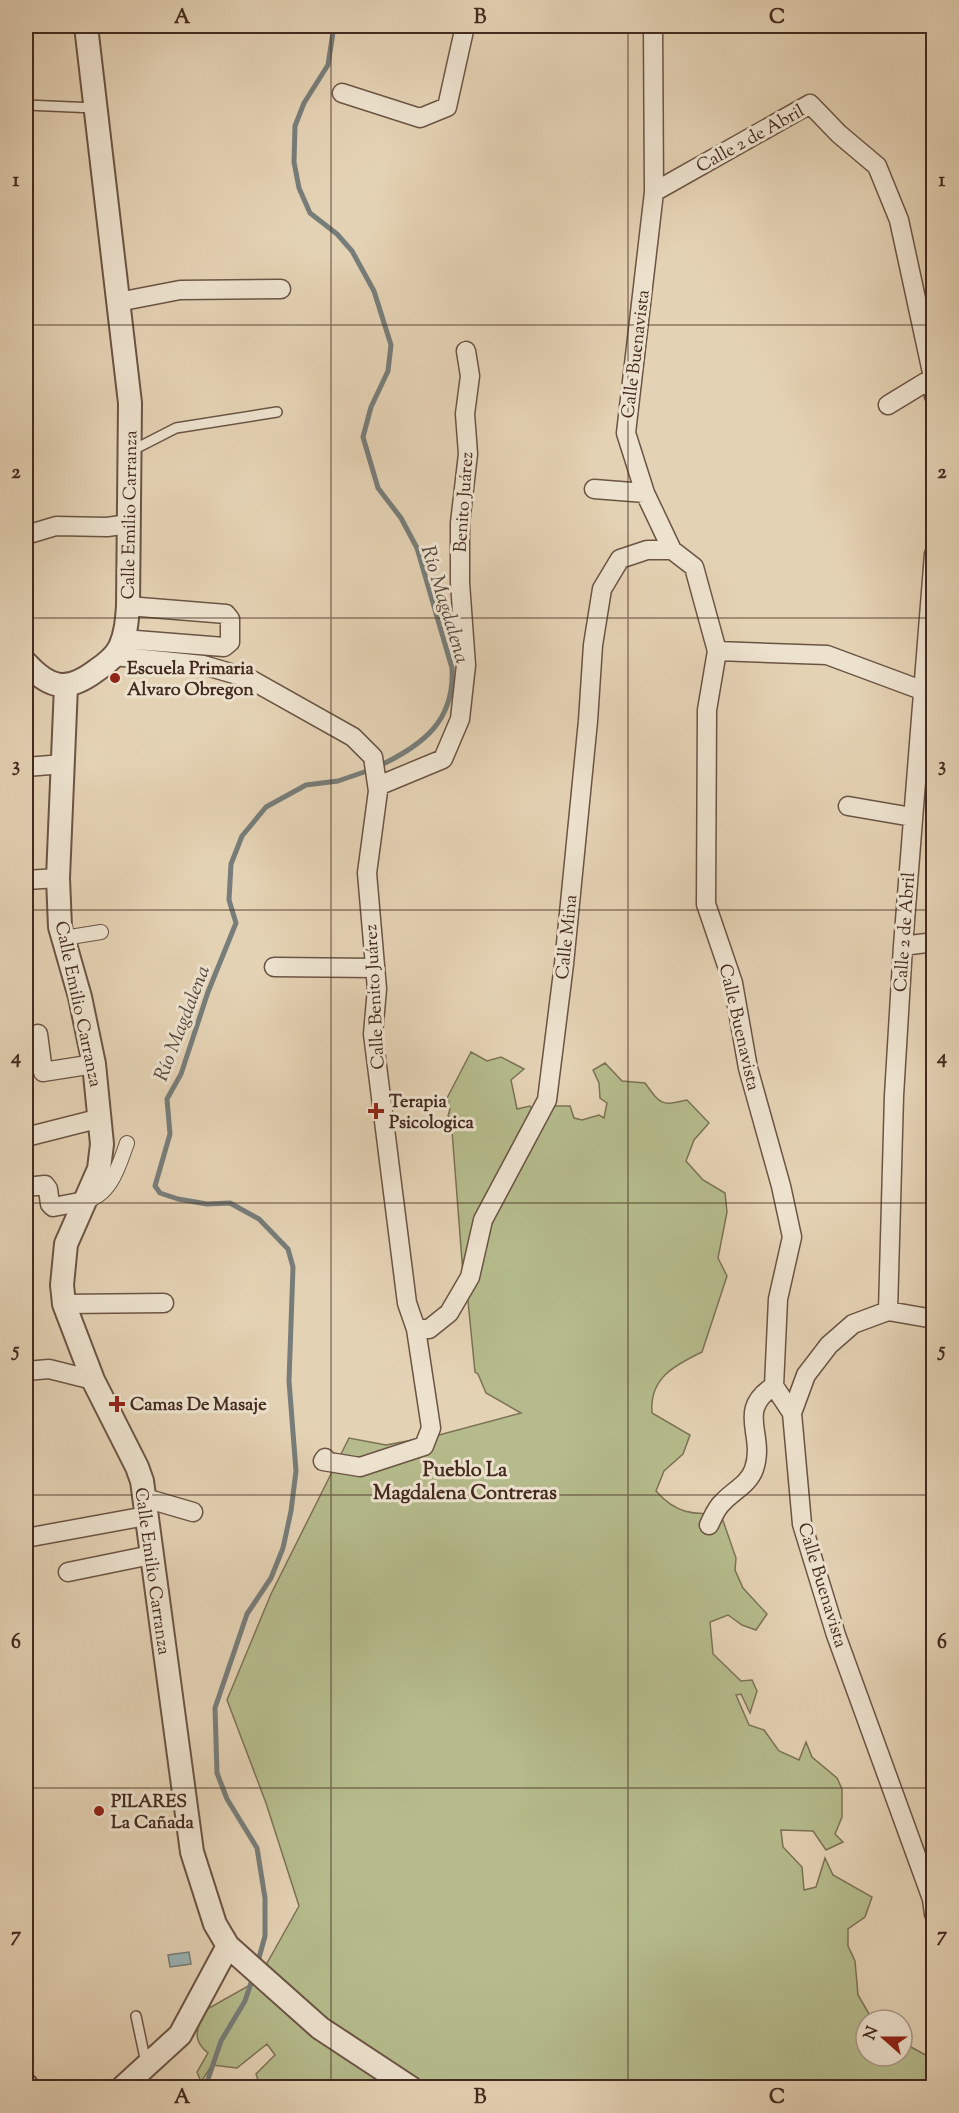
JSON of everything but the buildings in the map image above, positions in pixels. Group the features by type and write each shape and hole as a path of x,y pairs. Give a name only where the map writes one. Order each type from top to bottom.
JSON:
{"street":[{"name":"Calle Emilio Carranza","path":"86,26 118,302 126,351 131,451 128,606 118,647"},
{"path":"342,93 420,118 447,107 465,26"},
{"name":"Calle Buenavista","path":"653,26 654,192 626,433 645,493 672,550 694,567 717,651 707,710 706,904 733,982 748,1068 782,1186 792,1237 778,1299 774,1386 792,1413 802,1524 836,1635 932,1899 933,1914"},
{"name":"Calle 2 de Abril","path":"654,192 810,104 839,134 877,166 899,220 933,377 933,396"},
{"path":"118,302 180,290 281,289"},
{"name":"Benito Juárez","path":"378,784 443,759 460,719 466,665 460,583 460,523 468,454 465,414 470,376 466,351"},
{"path":"888,405 933,377"},
{"path":"594,489 645,493"},
{"path":"26,535 56,526 106,527 129,524"},
{"name":"Calle Mina","path":"416,1329 429,1329 449,1313 470,1277 483,1220 546,1100 567,929 588,722 593,645 602,589 620,559 647,550 672,550"},
{"name":"Calle 2 de Abril","path":"888,1311 894,1096 912,817 928,691 933,554"},
{"path":"26,663 49,682 66,686 81,682 118,647 224,647 230,642 230,619 226,614 128,606"},
{"name":"Calle Benito Juárez","path":"118,647 203,665 248,678 353,737 373,757 378,784 367,873 377,989 373,1034 407,1303 416,1329 431,1428 424,1446 360,1467 323,1461 325,1458"},
{"path":"717,651 827,655 928,691"},
{"name":"Calle Emilio Carranza","path":"66,686 57,878 60,927 80,997 94,1064 102,1144 99,1169 66,1244 62,1285 64,1304 93,1380 137,1467 146,1507 192,1852 215,1924 235,1952 320,2028 411,2088"},
{"path":"26,767 63,764"},
{"path":"848,806 912,817"},
{"path":"26,880 57,878"},
{"path":"64,938 101,932"},
{"path":"903,946 933,942"},
{"path":"274,967 375,968"},
{"path":"38,1034 43,1072 94,1064"},
{"path":"26,1137 101,1118"},
{"path":"26,1187 45,1185 53,1207 94,1200 112,1182 128,1143"},
{"path":"64,1304 164,1303"},
{"path":"792,1413 806,1376 829,1345 853,1324 888,1311 933,1318"},
{"path":"26,1371 49,1369 93,1380"},
{"path":"708,1525 723,1501 746,1482 754,1471 757,1455 754,1413 756,1402 760,1395 774,1386"},
{"path":"26,1538 146,1507 194,1512"},
{"path":"68,1572 151,1555"},
{"path":"122,2088 180,2035 235,1952"}],"lane":[{"path":"26,105 95,108"},
{"path":"131,451 176,428 277,412"},
{"path":"136,2016 146,2066"}],"green space":[{"path":"471,1052 487,1061 501,1057 524,1069 511,1080 517,1109 530,1106 540,1120 551,1106 570,1106 574,1118 582,1120 599,1115 604,1118 607,1103 600,1098 599,1083 593,1070 605,1063 622,1081 645,1083 662,1102 687,1100 709,1123 694,1140 686,1161 703,1180 725,1193 727,1212 718,1258 727,1276 702,1352 682,1362 666,1374 655,1391 652,1413 690,1435 683,1454 664,1471 656,1491 670,1504 685,1511 702,1514 720,1512 736,1558 735,1570 743,1588 767,1614 756,1630 742,1625 728,1615 710,1622 713,1654 741,1681 752,1680 757,1691 750,1713 741,1694 736,1695 749,1725 764,1730 779,1751 799,1760 806,1742 812,1757 837,1778 842,1789 842,1817 835,1834 843,1842 826,1850 813,1831 781,1830 783,1847 802,1867 804,1890 816,1887 825,1858 833,1875 872,1897 865,1917 848,1929 848,1946 855,1961 858,1995 866,2008 854,2008 854,2068 914,2068 914,2049 933,2059 933,2087 270,2087 258,2080 256,2074 275,2055 267,2044 237,2068 212,2065 201,2082 197,2072 208,2053 200,2044 197,2035 202,2012 257,1981 299,1906 266,1803 227,1700 271,1594 349,1438 386,1445 439,1435 521,1413 486,1393 475,1372 467,1291 463,1274 451,1118 448,1116 450,1109 447,1108 449,1101 446,1100"}],"water":[{"path":"189,1952 191,1964 170,1967 168,1955"}],"waterway":[{"name":"Río Magdalena","path":"334,26 328,65 304,103 295,126 294,162 299,188 310,213 337,234 352,251 374,291 391,345 388,371 371,407 363,437 378,488 401,518 417,548 452,668 452,687 442,717 422,740 379,766"},
{"name":"Río Magdalena","path":"257,1965 265,1936 265,1898 257,1848 227,1799 217,1773 215,1708 247,1614 271,1578 283,1548 291,1511 296,1471 289,1381 293,1267 288,1249 259,1219 230,1203 207,1204 178,1199 160,1193 155,1186 170,1134 167,1099 181,1074 208,992 236,923 229,900 231,864 242,836 266,807 306,785 338,781 370,770"},
{"name":"Río Magdalena","path":"205,2088 221,2041 245,2001 253,1977"}],"place":[{"name":"Escuela Primaria Alvaro Obregon","path":"115,678"},
{"name":"Terapia Psicologica","path":"376,1111"},
{"name":"Camas De Masaje","path":"117,1404"},
{"name":"PILARES La Cañada","path":"99,1811"}],"district":[{"name":"Pueblo La Magdalena Contreras","path":"465,1480"}]}
